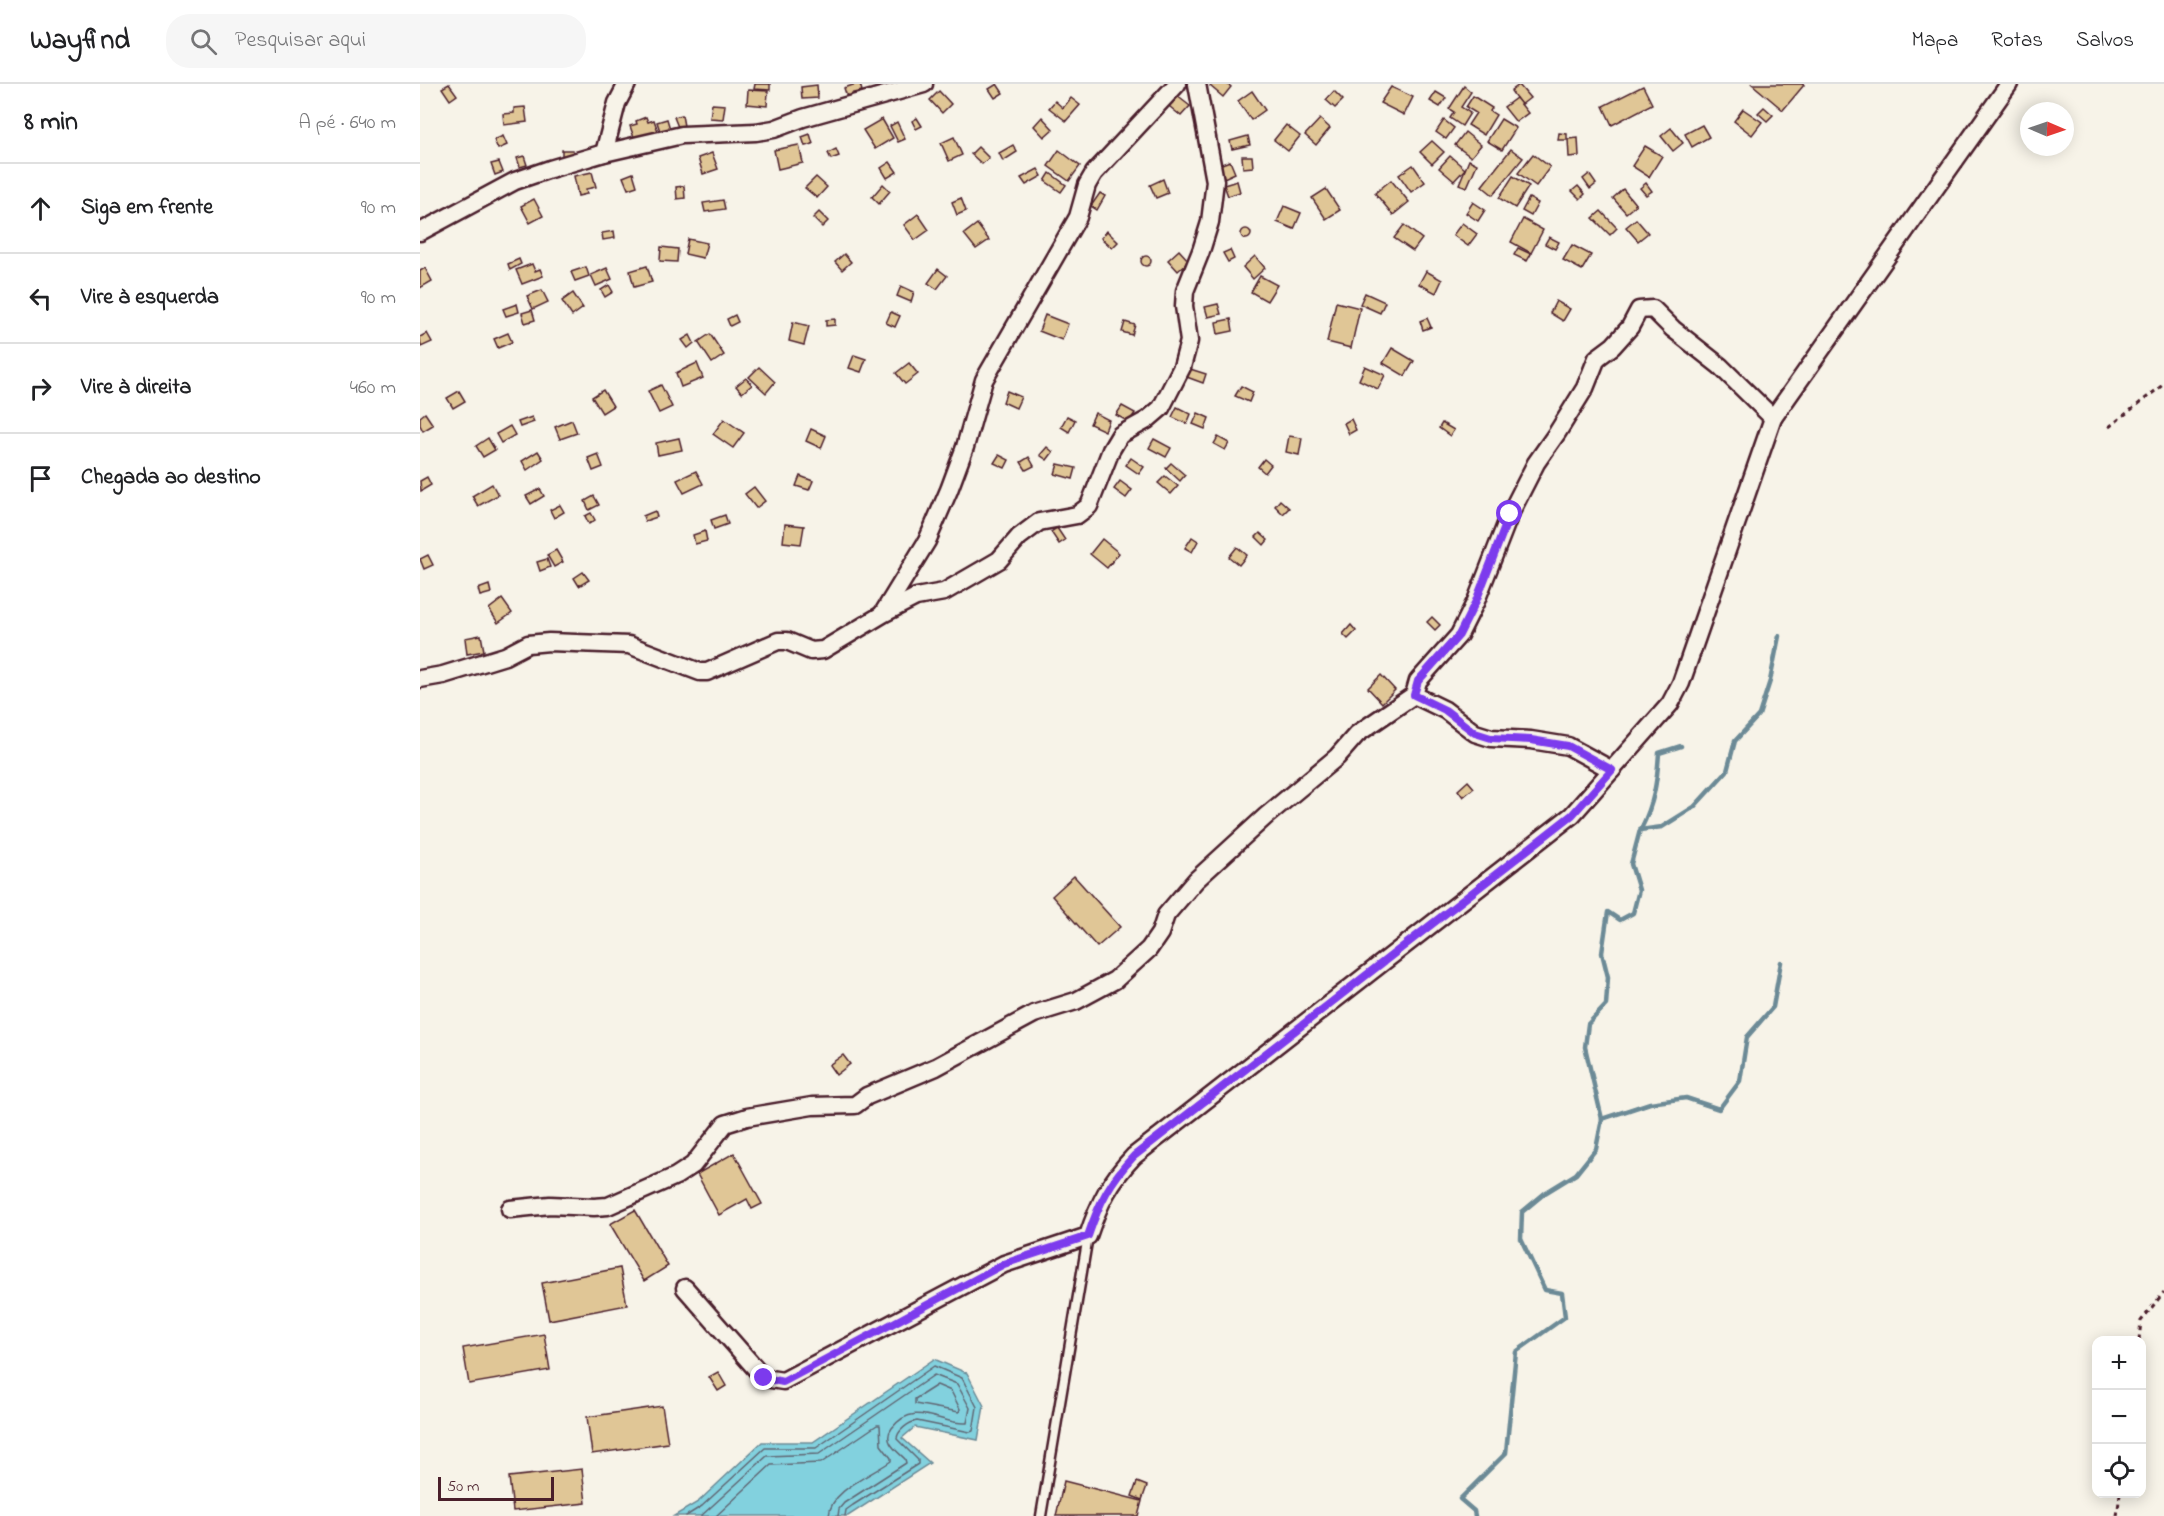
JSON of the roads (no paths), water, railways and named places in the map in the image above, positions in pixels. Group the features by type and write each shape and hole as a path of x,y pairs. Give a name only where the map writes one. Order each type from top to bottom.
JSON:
{"street":[{"path":"604,153 617,103 627,84"},
{"path":"420,232 515,181 604,153 682,135 756,132 774,129 803,118 924,84"},
{"path":"883,614 927,541 965,447 984,380 1078,218 1086,185 1094,173 1177,84"},
{"path":"420,679 443,675 505,656 528,644 549,642 629,645 700,672 707,672 778,641 787,641 811,651 823,650 916,597 944,592 999,560 1019,537 1039,522 1077,515 1089,506 1111,450 1120,435 1147,420 1161,408 1182,367 1189,341 1184,306 1185,291 1210,222 1215,181 1197,84"},
{"path":"685,1288 764,1378 783,1382 1004,1264 1088,1236 1106,1190 1134,1156 1572,815 1670,704 1681,682 1773,418 2009,84"},
{"path":"510,1209 550,1204 608,1206 676,1176 693,1165 724,1124 747,1117 812,1106 855,1105 867,1096 936,1067 1034,1014 1076,1001 1115,980 1149,950 1160,933 1166,915 1196,880 1266,816 1337,757 1357,734 1414,695 1418,681 1459,635 1536,463 1584,388 1597,358 1630,327 1639,309 1653,309 1673,329 1720,366 1773,418"},
{"path":"1414,695 1445,710 1475,733 1491,738 1531,740 1568,746 1612,770"}],"lane":[{"path":"1041,1516 1088,1236"}],"water":[{"path":"934,1359 967,1373 984,1406 978,1440 915,1427 902,1438 930,1463 848,1516 674,1516 698,1502 762,1442 813,1442"}],"waterway":[{"path":"1475,1516 1474,1511 1460,1499 1506,1453 1516,1352 1565,1317 1562,1293 1545,1290 1521,1239 1522,1212 1545,1193 1576,1174 1596,1149 1602,1119 1585,1047 1588,1024 1606,1005 1608,977 1602,953 1608,912 1620,920 1633,913 1639,890 1631,864 1640,830 1662,827 1694,807 1727,771 1735,741 1759,715 1770,681 1779,636"},
{"path":"1641,829 1654,792 1659,753 1681,746"},
{"path":"1602,1119 1650,1103 1686,1098 1719,1109 1740,1081 1747,1037 1773,1007 1781,962"}]}
